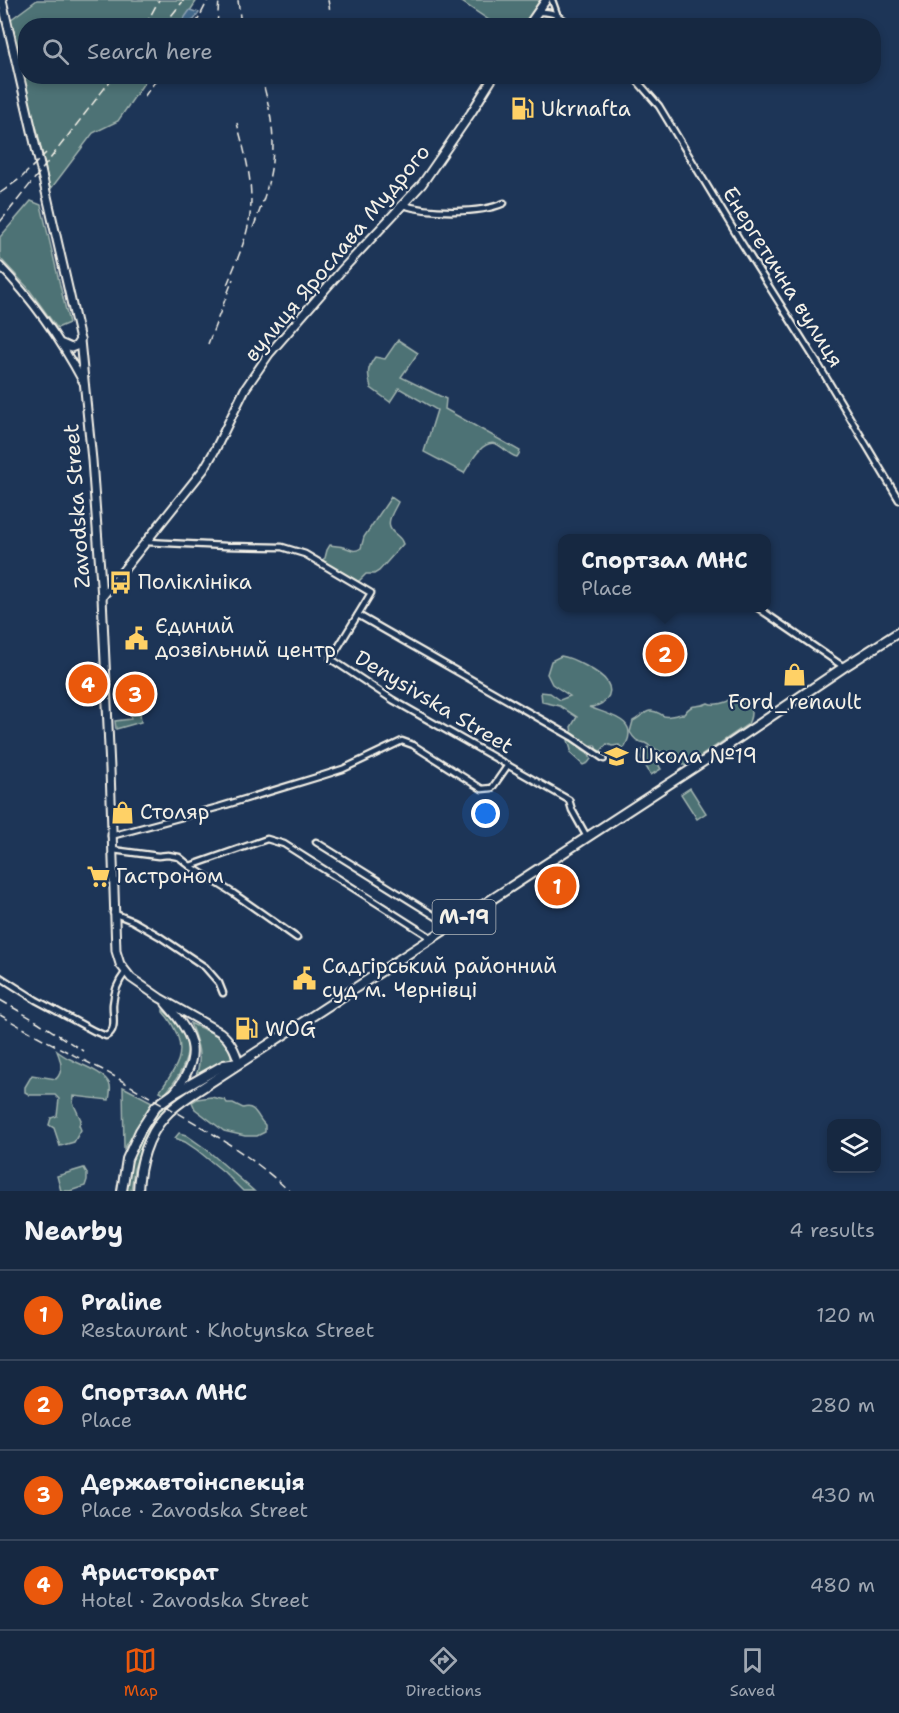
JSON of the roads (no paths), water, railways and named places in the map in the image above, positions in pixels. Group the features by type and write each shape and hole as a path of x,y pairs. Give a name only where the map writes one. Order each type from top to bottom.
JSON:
{"highway":[{"name":"М-19","path":"138,1191 145,1152 160,1121 191,1095 899,632"},
{"name":"М-19","path":"122,1191 127,1159 147,1118 156,1106 172,1094 224,1065 239,1063"}],"main road":[{"name":"Zavodska Street","path":"2,0 18,70"},
{"path":"534,18 546,0"},
{"name":"Zavodska Street","path":"21,84 80,340 102,597 110,769 113,913 116,951 125,973"},
{"name":"вулиця Ярослава Мудрого","path":"102,597 204,469 245,389 268,354 340,271 422,184 489,84"},
{"path":"62,344 68,348 74,347 80,340"},
{"path":"125,973 160,998 220,1032 228,1039 239,1063"},
{"path":"160,998 185,1027 191,1041 192,1049 187,1070 172,1094"}],"street":[{"path":"552,0 562,18"},
{"path":"538,12 558,14"},
{"name":"Енергетична вулиця","path":"640,84 659,106 899,500"},
{"path":"403,205 415,209 451,211 495,208 504,203"},
{"path":"0,266 20,286 62,344 85,386"},
{"name":"Denysivska Street","path":"146,542 282,547 305,554 371,593 331,659 393,700 569,800 587,837"},
{"path":"764,612 844,667"},
{"path":"358,615 572,737 604,759"},
{"path":"111,836 219,807 343,769 402,741 413,745 482,789 492,788 508,765"},
{"path":"190,866 267,839 275,841 284,844 432,938"},
{"path":"316,842 451,926"},
{"path":"112,849 179,857 297,938"},
{"path":"113,913 159,936 205,967 219,983 223,993"},
{"path":"0,977 36,1000 106,1036 111,1034 113,1029 116,989 125,973"}],"water":[{"path":"190,10 199,13 195,18 184,18"}],"railway":[{"path":"149,18 159,0"},
{"path":"169,18 184,0"},
{"path":"199,18 208,0"},
{"path":"218,18 219,0"},
{"path":"238,0 240,18"},
{"path":"328,0 330,11"},
{"path":"0,222 108,84"},
{"path":"144,97 153,84"},
{"path":"253,228 267,188 273,153 271,118 263,84"},
{"path":"227,285 246,233 251,203 248,169 237,123"},
{"path":"0,193 21,178 46,153"},
{"path":"208,344 233,279"},
{"path":"0,1000 83,1051"},
{"path":"0,1015 209,1131 242,1153 289,1191"}],"place":[{"name":"Ukrnafta","path":"523,109"},
{"name":"Поліклініка","path":"120,582"},
{"name":"Єдиний дозвільний центр","path":"137,638"},
{"name":"Спортзал МНС","path":"665,654"},
{"name":"Ford_renault","path":"795,674"},
{"name":"Аристократ","path":"88,684"},
{"name":"Державтоінспекція","path":"135,694"},
{"name":"Школа №19","path":"616,756"},
{"name":"Столяр","path":"122,812"},
{"name":"Гастроном","path":"98,876"},
{"name":"Praline","path":"557,886"},
{"name":"Садгірський районний суд м. Чернівці","path":"304,978"},
{"name":"WOG","path":"247,1029"}]}
